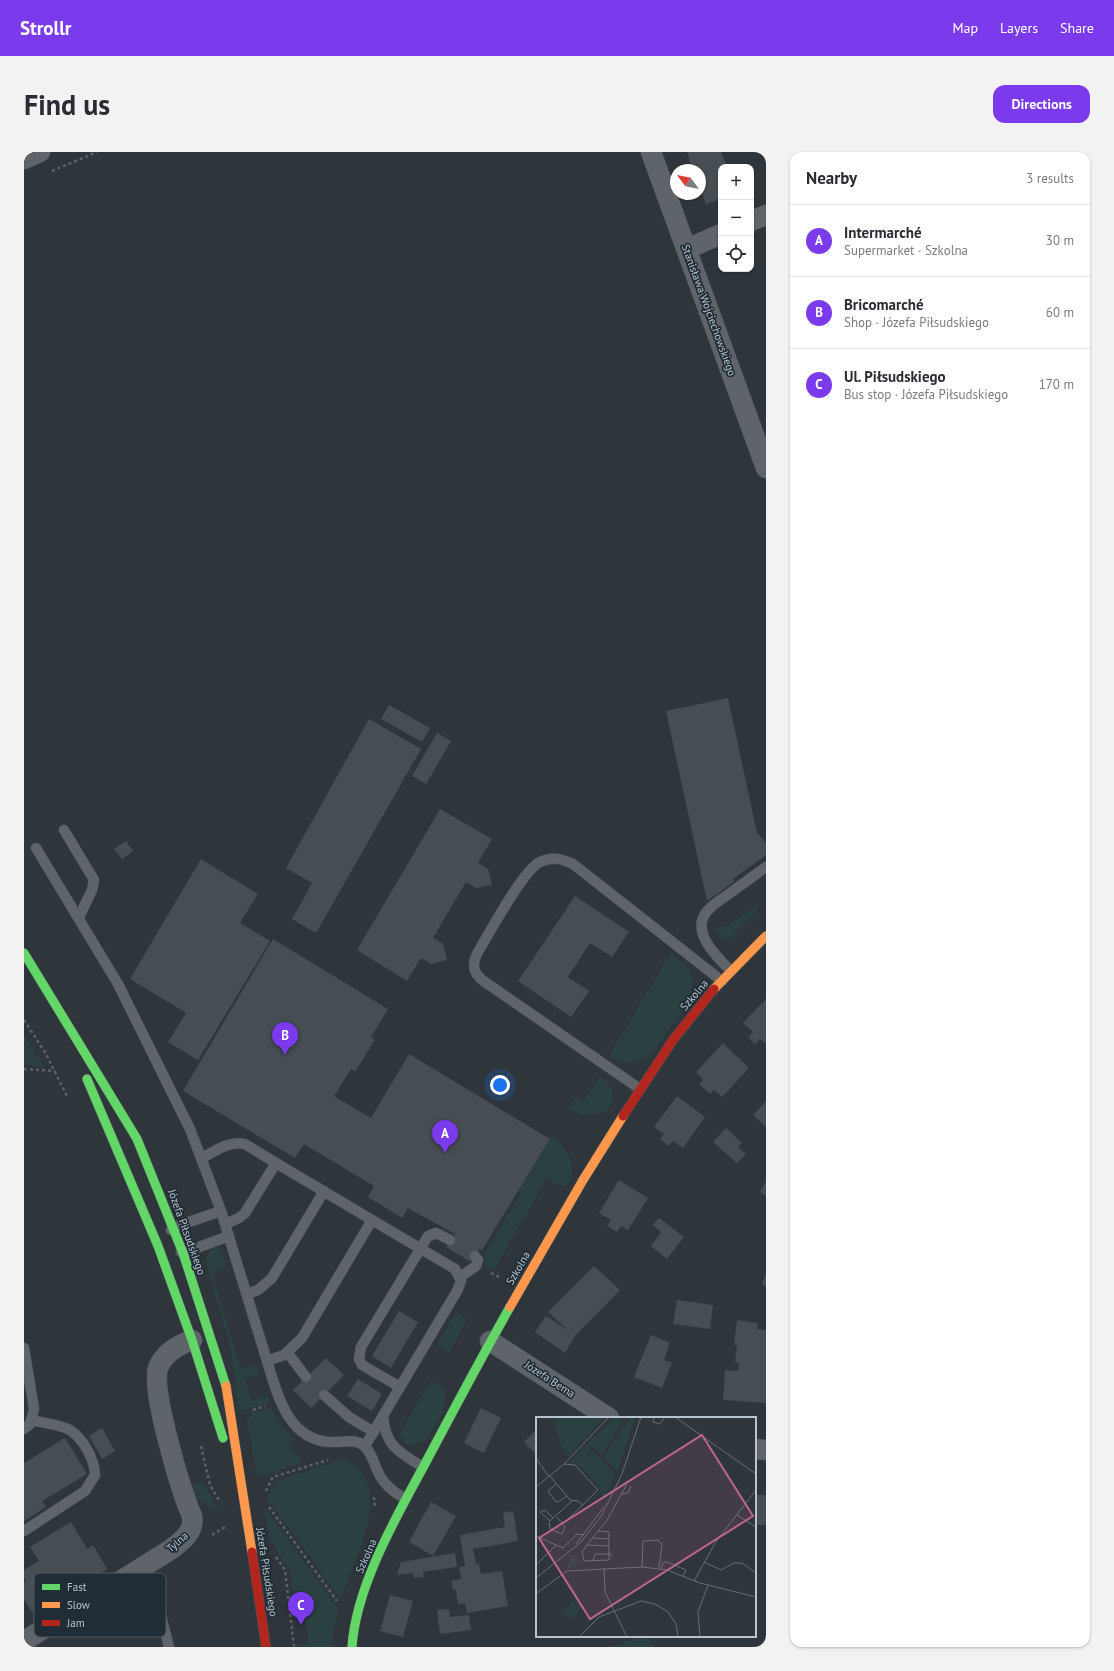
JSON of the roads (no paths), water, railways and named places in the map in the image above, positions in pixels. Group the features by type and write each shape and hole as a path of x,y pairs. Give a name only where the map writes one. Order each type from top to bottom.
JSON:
{"street":[{"path":"24,159 40,152"},
{"name":"Stanisława Wojciechowskiego","path":"652,152 766,468"},
{"path":"754,220 766,215"},
{"path":"687,249 718,235"},
{"name":"Szkolna","path":"352,1647 355,1621 367,1582 406,1499 490,1341 583,1180 640,1089 673,1040 722,981 766,936"},
{"name":"Józefa Piłsudskiego","path":"24,953 137,1139 174,1227 226,1384 266,1647"},
{"name":"Józefa Piłsudskiego","path":"50,994 158,1246 192,1340 243,1502"},
{"name":"Tylna","path":"132,1573 180,1543 190,1532 193,1522 178,1478 158,1395 157,1377 161,1362 169,1352 192,1340"},
{"name":"Józefa Bema","path":"490,1341 607,1417"},
{"path":"756,1449 766,1450"},
{"name":"Tylna","path":"24,1641 34,1635"}],"lane":[{"path":"64,830 94,880 92,890 79,917"},
{"path":"36,848 108,966 137,1021 202,1158 229,1236 280,1402 294,1424 305,1434 322,1441 353,1442 365,1446 383,1480 394,1492 406,1499"},
{"path":"640,1089 485,982 475,973 473,966 478,952 526,874 540,862 548,859 563,860 572,864 722,981"},
{"path":"731,971 716,957 707,943 702,926 703,918 713,906 766,867"},
{"path":"202,1158 234,1143 240,1142 245,1144 455,1269 460,1277"},
{"path":"225,1224 245,1214 276,1163"},
{"path":"247,1294 258,1290 272,1278 324,1191"},
{"path":"221,1211 174,1227 158,1246 183,1253 229,1236"},
{"path":"267,1361 288,1352 302,1338 372,1220"},
{"path":"400,1387 362,1365 359,1353 428,1236 432,1234 441,1235 450,1240"},
{"path":"365,1446 457,1291 460,1277 476,1260"},
{"path":"24,1348 34,1404 31,1420 24,1429"},
{"path":"288,1352 306,1377"},
{"path":"324,1395 349,1417 374,1432"},
{"path":"383,1416 386,1433 394,1447 403,1456 423,1467"},
{"path":"24,1531 85,1491 96,1475 93,1462 78,1437 68,1429 31,1420"},
{"path":"145,1565 148,1573"},
{"path":"166,1635 169,1647"}],"place":[{"name":"Bricomarché","path":"285,1055"},
{"name":"Intermarché","path":"445,1153"},
{"name":"Ul. Piłsudskiego","path":"301,1625"}]}
